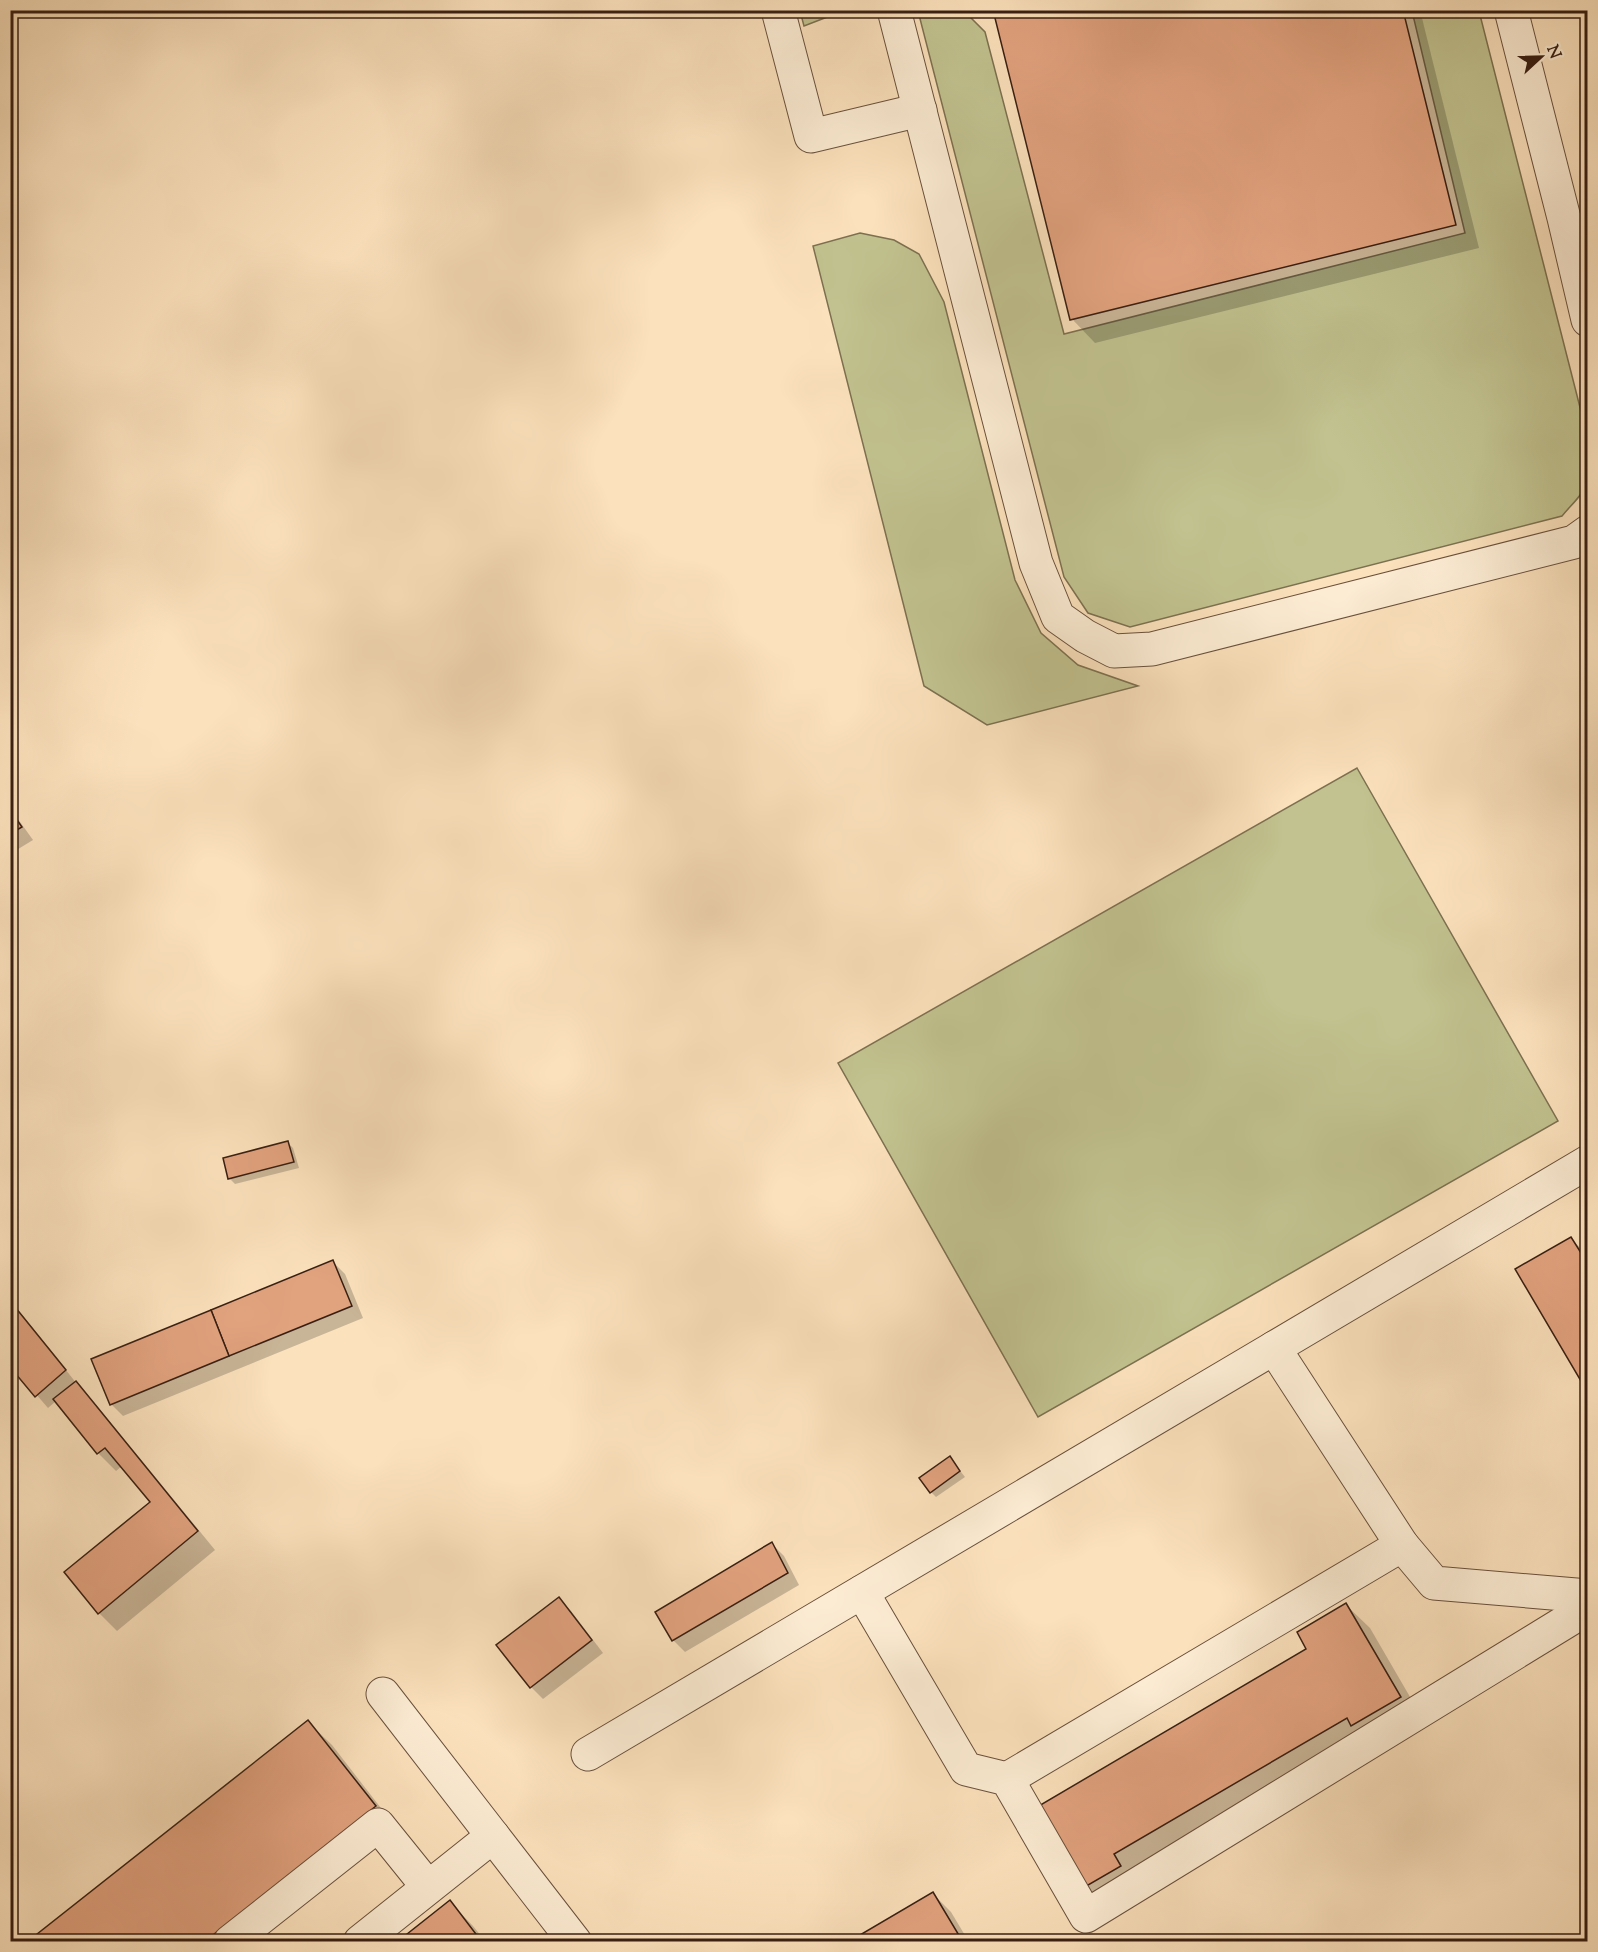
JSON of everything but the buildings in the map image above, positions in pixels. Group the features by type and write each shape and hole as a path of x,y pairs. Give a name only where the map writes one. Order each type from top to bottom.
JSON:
{"lane":[{"path":"778,10 811,136 920,110"},
{"path":"894,10 1036,563 1058,617 1085,636 1114,651 1152,649 1574,542 1587,532"},
{"path":"1511,10 1587,320"},
{"path":"588,1754 1587,1162"},
{"path":"1274,1347 1402,1545 1434,1583 1587,1596"},
{"path":"862,1592 966,1769 1007,1779 1402,1545"},
{"path":"1007,1779 1086,1916 1587,1608"},
{"path":"382,1694 575,1941"},
{"path":"230,1941 378,1826 428,1887"},
{"path":"360,1941 493,1836"}],"green space":[{"path":"800,10 838,11 804,26"},
{"path":"918,11 964,11 985,32 1064,334 1465,233 1412,11 1479,11 1584,423 1589,474 1581,495 1562,516 1130,627 1088,613 1064,577"},
{"path":"860,233 894,240 919,254 944,302 1015,580 1041,633 1078,665 1138,686 987,725 924,686 813,246"},
{"path":"1357,768 1558,1121 1038,1417 838,1063"}]}
